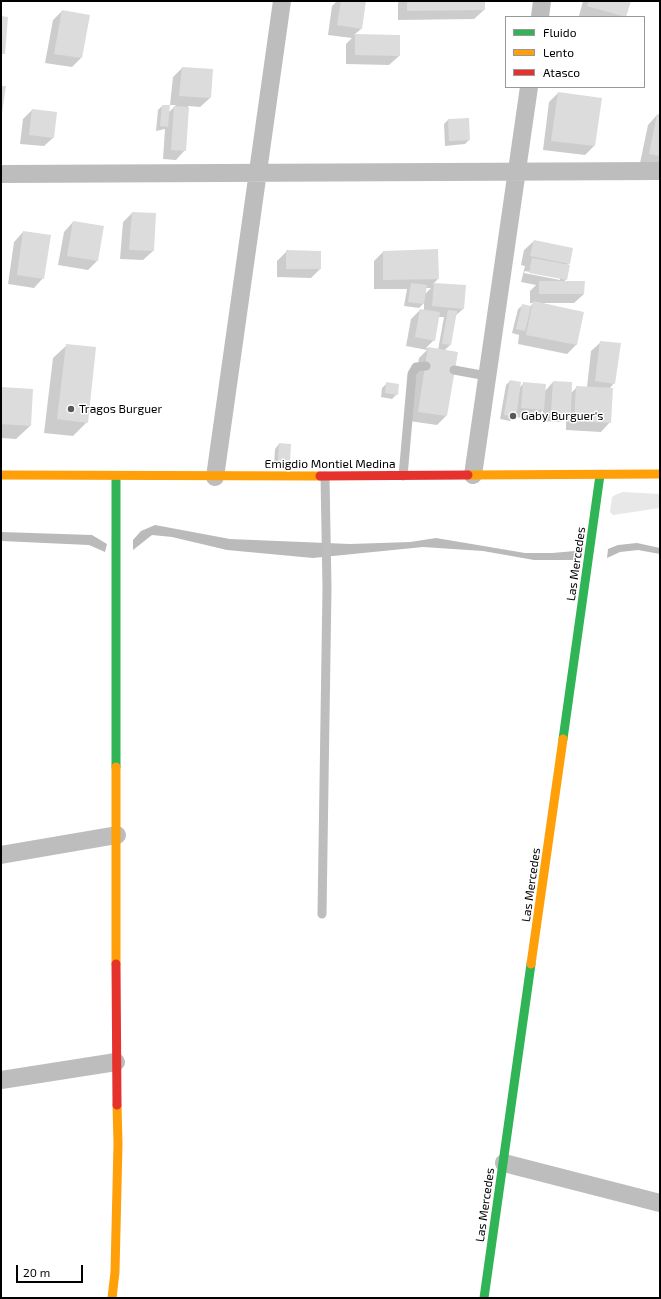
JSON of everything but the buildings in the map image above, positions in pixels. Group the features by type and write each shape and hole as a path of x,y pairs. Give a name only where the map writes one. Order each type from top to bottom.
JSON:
{"street":[{"path":"214,477 282,1"},
{"path":"540,16 542,1"},
{"path":"473,475 529,88"},
{"path":"1,174 660,171"},
{"name":"Las Mercedes","path":"484,1298 600,474"},
{"name":"Emigdio Montiel Medina","path":"1,475 214,477 660,474"},
{"path":"112,1298 116,1272 118,1152 116,1062 116,476"},
{"path":"1,855 117,835"},
{"path":"1,1080 116,1062"},
{"path":"504,1162 660,1203"}],"lane":[{"path":"403,476 412,374 416,367 426,366"},
{"path":"454,370 487,376"},
{"path":"322,914 327,588 325,476"}],"shaded area":[{"path":"623,492 660,494 660,508 613,515 610,512 612,497"},
{"path":"155,525 230,539 350,544 410,542 436,538 525,553 575,551 573,560 534,560 483,551 423,547 313,558 227,550 172,537 152,535 133,550 133,540 141,531"},
{"path":"1,532 92,535 107,544 105,552 89,545 1,541"},
{"path":"637,543 660,548 660,554 638,550 620,552 607,558 608,549 618,545"}],"traffic: fast":[{"path":"563,739 600,475"},
{"path":"116,476 116,767"},
{"path":"484,1298 531,964"}],"traffic: slow":[{"path":"468,475 660,474"},
{"path":"1,475 320,476"},
{"path":"531,964 563,739"},
{"path":"116,767 116,964"},
{"path":"112,1298 115,1272 118,1144 117,1105"}],"traffic: jam":[{"path":"320,476 468,475"},
{"path":"116,964 117,1105"}],"place":[{"name":"Tragos Burguer","path":"71,409"},
{"name":"Gaby Burguer's","path":"513,416"}]}
